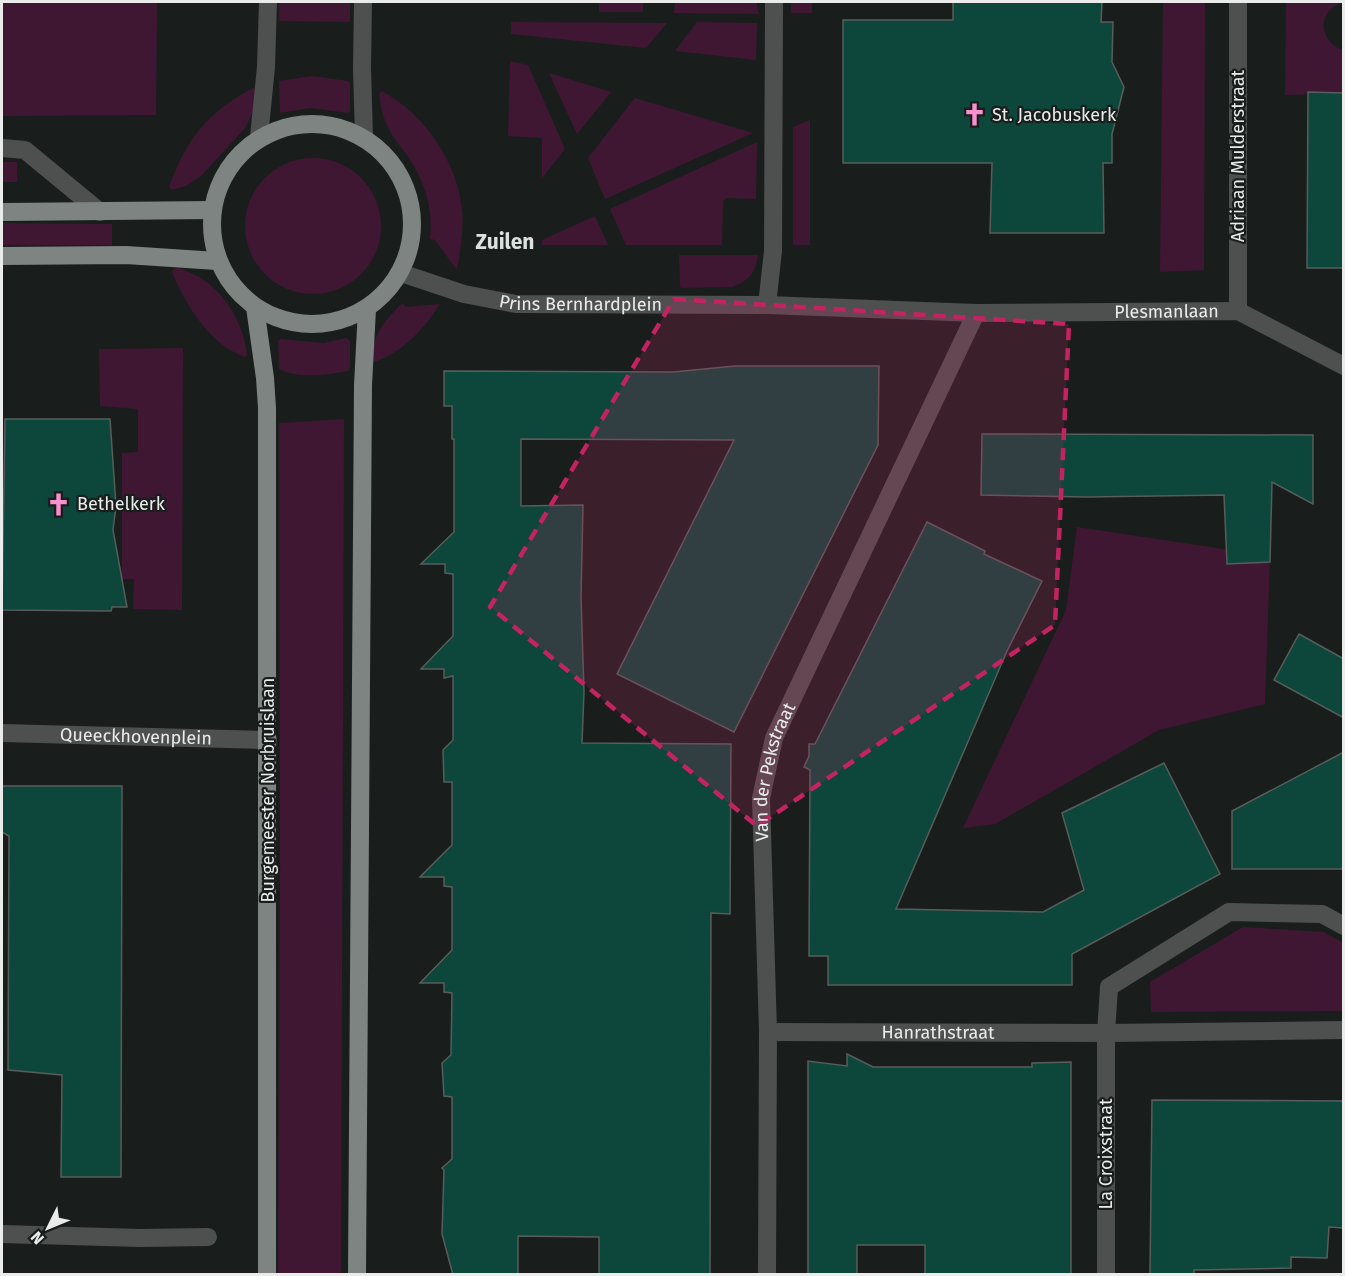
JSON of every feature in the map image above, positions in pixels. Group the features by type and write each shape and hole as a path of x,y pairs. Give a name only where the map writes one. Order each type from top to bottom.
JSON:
{"main road":[{"path":"293,124 330,124 364,137 393,162 410,197 413,236 401,273 367,309 330,323 291,322 255,307 230,283 217,261 212,234 213,210 222,185 259,137 293,124"},
{"path":"2,212 213,210"},
{"path":"2,256 126,255 217,261"},
{"name":"Burgemeester Norbruislaan","path":"255,307 267,408 267,1275"},
{"path":"357,1275 363,385 367,309"}],"street":[{"path":"259,137 266,67 268,2"},
{"path":"363,2 364,137"},
{"path":"767,305 773,250 774,2"},
{"name":"Adriaan Mulderstraat","path":"1238,2 1238,311"},
{"path":"2,148 25,150 100,212"},
{"name":"Prins Bernhardplein","path":"401,273 464,294 516,304 767,305 976,313"},
{"name":"Plesmanlaan","path":"976,313 1238,311 1344,366"},
{"name":"Van der Pekstraat","path":"767,1275 768,1032 761,798 774,738 976,313"},
{"name":"Queeckhovenplein","path":"2,733 268,740"},
{"path":"1106,1033 1109,987 1229,912 1322,914 1344,927"},
{"name":"Hanrathstraat","path":"768,1032 1106,1033 1344,1030"},
{"name":"La Croixstraat","path":"1106,1033 1106,1275"},
{"path":"2,1234 140,1238 208,1237"}],"highlighted area":[{"path":"674,299 1069,324 1055,625 757,826 490,607"}],"shaded area":[{"path":"2,2 157,2 156,115 2,116"},
{"path":"279,2 350,2 350,22 279,21"},
{"path":"599,2 643,2 643,12 599,12"},
{"path":"675,2 756,2 759,14 674,13"},
{"path":"791,2 812,2 812,13 791,13"},
{"path":"1163,2 1205,2 1204,270 1160,272"},
{"path":"1286,2 1343,2 1331,9 1324,21 1324,27 1328,39 1343,50 1343,93 1285,95"},
{"path":"511,22 667,23 646,48 511,34"},
{"path":"697,22 757,23 756,60 675,51"},
{"path":"510,61 528,65 565,149 542,178 542,138 508,136"},
{"path":"549,73 611,92 577,134"},
{"path":"312,76 348,81 350,83 350,111 348,113 310,108 280,113 279,81"},
{"path":"253,88 255,89 255,108 245,128 201,176 186,186 172,190 169,187 183,155 201,128 223,107"},
{"path":"382,91 398,101 425,126 446,157 459,192 462,210 457,270 435,240 430,239 429,208 424,188 416,169 385,121 379,94"},
{"path":"635,98 753,133 605,199 588,158"},
{"path":"810,120 810,245 793,245 793,127"},
{"path":"757,142 756,199 727,198 723,201 722,245 626,245 610,209"},
{"path":"313,158 339,163 351,169 361,178 370,188 376,200 381,226 376,252 370,264 361,274 351,283 339,289 313,294 287,289 275,283 265,274 256,264 250,252 245,226 250,200 256,188 265,178 275,169 287,163"},
{"path":"2,162 17,162 17,182 2,182"},
{"path":"595,216 608,245 542,245 542,240"},
{"path":"2,223 112,224 112,245 2,245"},
{"path":"679,255 758,255 751,275 738,285 681,288"},
{"path":"179,268 196,275 221,295 234,314 243,334 247,355 245,357 220,343 200,322 172,272 173,269"},
{"path":"402,303 406,307 440,304 412,339 394,353 374,362 371,359 378,334 385,322"},
{"path":"346,338 350,341 348,371 304,375 279,369 278,341 280,339 324,343"},
{"path":"183,348 182,610 133,609 134,579 122,579 122,453 138,452 138,409 100,406 99,349"},
{"path":"344,419 341,1274 278,1274 279,423"},
{"path":"1077,527 1270,556 1265,704 1159,730 995,824 963,828 1066,610"},
{"path":"1243,927 1324,932 1343,943 1343,1011 1151,1012 1150,982"}],"building":[{"name":"St. Jacobuskerk","path":"953,2 1102,2 1101,22 1113,22 1112,62 1124,87 1112,134 1112,163 1103,163 1104,233 990,233 992,163 843,163 843,20 953,20"},
{"path":"1308,92 1344,93 1344,268 1307,268"},
{"path":"735,366 879,366 878,445 734,732 617,674 734,440 521,439 521,506 583,505 582,743 731,744 730,914 711,913 710,1275 599,1275 599,1237 518,1236 518,1275 453,1275 442,1234 444,1170 442,1168 452,1159 452,1097 444,1096 442,1063 451,1055 452,993 444,992 444,983 420,983 452,950 452,887 444,886 444,877 420,877 452,845 452,782 444,782 443,750 453,740 453,676 444,678 444,669 421,669 453,636 453,574 445,573 445,564 421,564 454,532 452,406 444,406 444,371 673,372"},
{"name":"Bethelkerk","path":"5,419 110,419 116,506 113,530 127,607 112,607 111,611 2,610"},
{"path":"982,434 1313,435 1313,504 1272,482 1270,562 1227,564 1224,495 1087,497 981,495"},
{"path":"927,522 985,551 984,554 1042,581 1007,651 896,909 1043,912 1084,890 1062,813 1164,763 1220,874 1072,954 1072,985 828,985 828,956 809,956 810,770 804,767 809,756 809,744 815,744"},
{"path":"1299,634 1344,659 1344,718 1274,680"},
{"path":"1344,752 1344,869 1232,869 1232,811"},
{"path":"2,786 122,786 121,1177 61,1177 62,1075 8,1070 9,836 2,832"},
{"path":"847,1054 873,1067 1032,1067 1032,1063 1071,1062 1071,1275 925,1275 925,1245 857,1245 857,1275 808,1275 808,1061 847,1066"},
{"path":"1152,1100 1344,1101 1344,1228 1329,1227 1327,1258 1291,1257 1291,1268 1194,1270 1194,1275 1150,1275"}],"place":[{"name":"St. Jacobuskerk","path":"974,115"},
{"name":"Bethelkerk","path":"59,504"}],"district":[{"name":"Zuilen","path":"505,242"}]}
